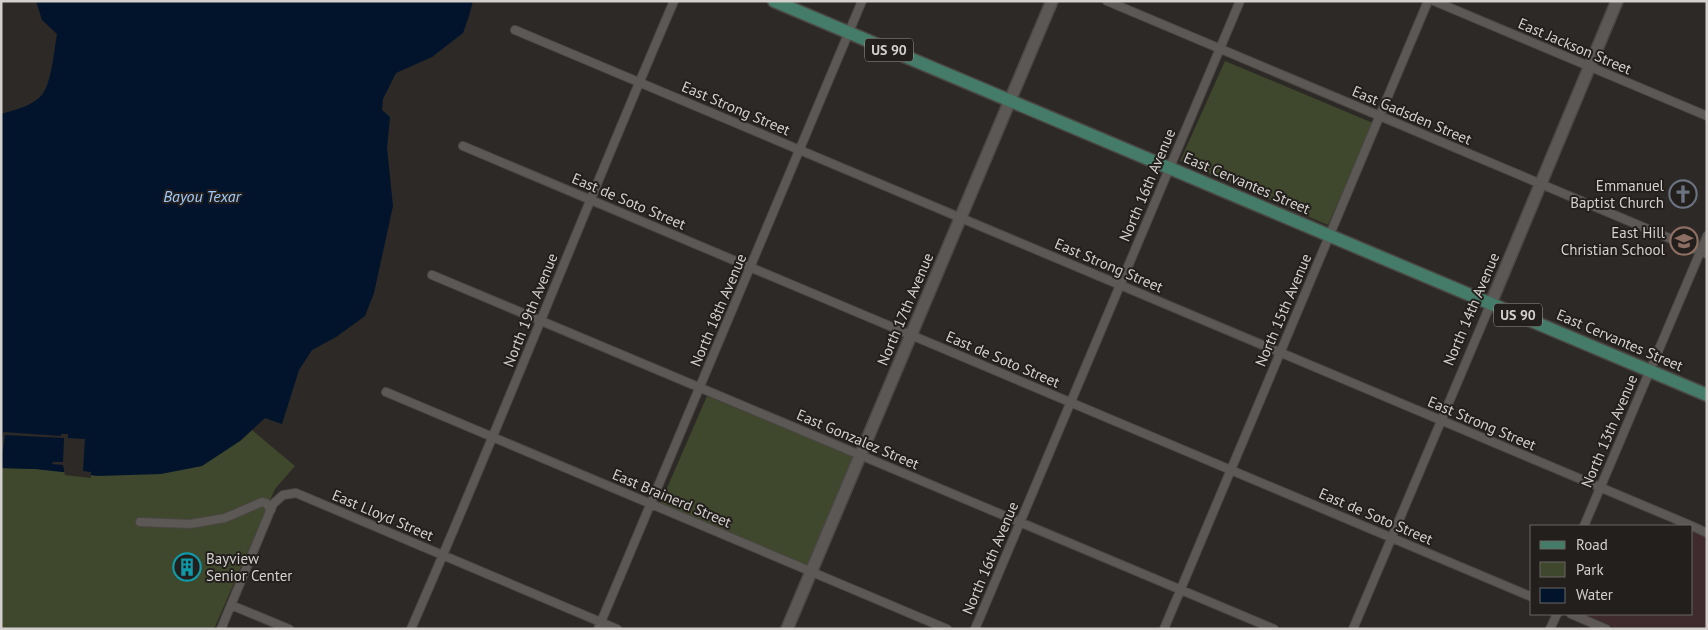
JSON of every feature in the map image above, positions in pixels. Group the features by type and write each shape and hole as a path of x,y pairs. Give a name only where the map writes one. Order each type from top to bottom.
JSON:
{"main road":[{"name":"East Cervantes Street","path":"774,1 1707,394"}],"street":[{"name":"North 19th Avenue","path":"410,629 494,437 589,200 674,1"},
{"name":"North 18th Avenue","path":"600,625 862,1"},
{"name":"North 17th Avenue","path":"787,629 1052,1"},
{"name":"East Gadsden Street","path":"1107,1 1704,253"},
{"name":"North 16th Avenue","path":"975,629 1240,1"},
{"name":"North 15th Avenue","path":"1164,629 1428,1"},
{"name":"East Jackson Street","path":"1434,1 1707,116"},
{"name":"North 14th Avenue","path":"1353,629 1617,1"},
{"name":"East Strong Street","path":"515,30 1690,525"},
{"name":"East de Soto Street","path":"463,146 1530,596"},
{"name":"North 13th Avenue","path":"1584,525 1650,370 1704,253 1707,236"},
{"name":"East Gonzalez Street","path":"432,275 1274,629"},
{"name":"East Brainerd Street","path":"386,392 947,629"},
{"name":"East Lloyd Street","path":"271,510 277,499 283,495 296,493 443,555 600,625 617,629"},
{"path":"140,522 190,524 225,518 262,502 269,506 271,510 221,629"},
{"name":"East Strong Street","path":"1693,526 1707,533"},
{"path":"231,604 289,629"},
{"path":"1550,629 1557,615"},
{"path":"1572,615 1606,629"}],"shaded area":[{"path":"1693,531 1707,538 1707,629 1618,629 1585,615 1693,615"}],"green space":[{"path":"1225,61 1373,123 1328,225 1180,161"},
{"path":"707,396 855,457 808,566 660,504"},
{"path":"252,430 295,466 275,489 214,629 1,629 1,468 35,469 240,441"}],"water":[{"name":"Bayou Texar","path":"36,1 473,1 463,33 432,57 396,73 383,99 382,110 390,117 387,148 393,206 374,293 365,316 336,337 312,350 299,370 282,424 265,418 240,441 202,466 161,474 98,476 35,469 1,468 1,114 22,108 31,103 40,97 47,85 57,34 42,20"}],"pier":[{"path":"3,432 61,436 61,434 68,434 68,438 85,439 83,471 91,472 91,478 65,475 63,465 52,464 53,462 63,462 64,438 5,435 1,462"}],"place":[{"name":"Emmanuel Baptist Church","path":"1683,194"},
{"name":"East Hill Christian School","path":"1684,241"},
{"name":"Bayview Senior Center","path":"187,567"}]}
